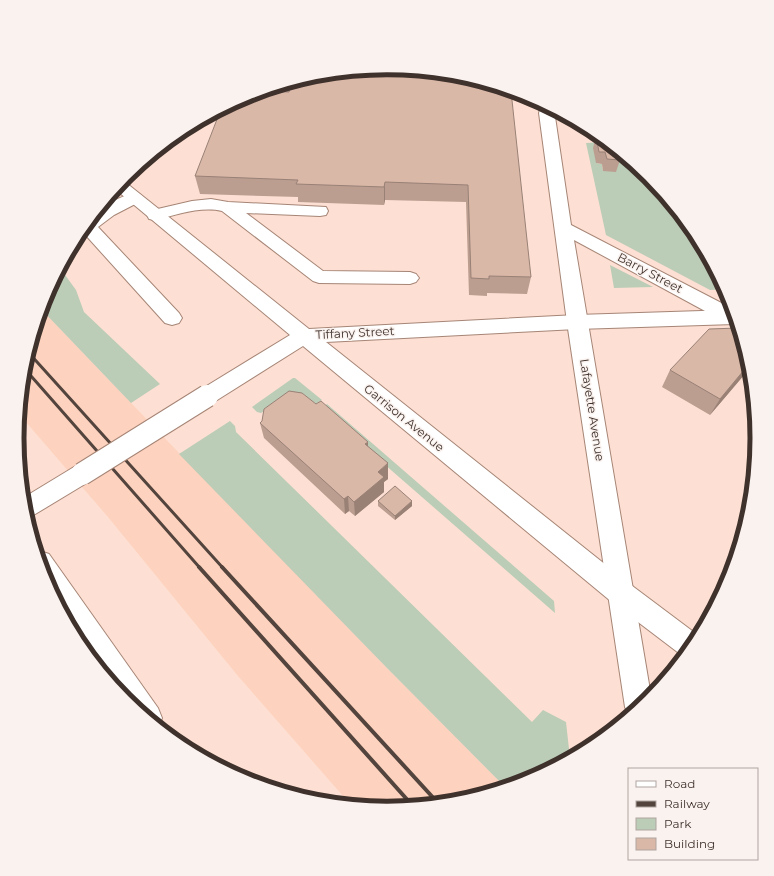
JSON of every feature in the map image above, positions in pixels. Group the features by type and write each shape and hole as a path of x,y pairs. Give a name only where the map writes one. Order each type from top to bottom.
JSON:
{"main road":[{"name":"Lafayette Avenue","path":"545,111 638,700"},
{"name":"Garrison Avenue","path":"123,189 622,594 687,643"},
{"path":"97,220 108,211 135,198"},
{"path":"155,214 185,208 218,204 228,207 320,211"},
{"path":"228,207 319,277 410,278"},
{"name":"Barry Street","path":"564,228 729,315"},
{"path":"90,229 172,318"},
{"name":"Tiffany Street","path":"30,506 303,336 577,322 730,318"},
{"path":"54,583 135,700"}],"shaded area":[{"path":"46,314 386,667 501,783 481,789 434,798 387,801 345,798 238,676 108,517 25,421 31,367 36,344"}],"green space":[{"path":"598,142 604,147 596,163 602,164 603,171 613,158 619,159 644,181 689,236 713,277 718,289 710,290 606,235 586,143"},
{"path":"610,265 653,287 614,288"},
{"path":"63,273 76,290 84,312 160,384 131,403 46,314"},
{"path":"295,378 322,400 316,404 302,393 285,397 261,413 257,412 252,407"},
{"path":"327,404 554,601 555,613 321,409"},
{"path":"230,421 235,426 236,432 532,722 543,710 566,722 569,751 548,764 501,783 179,454"}],"building":[{"path":"387,75 434,78 458,82 481,87 512,97 531,277 489,276 489,279 471,278 468,185 385,182 384,187 296,184 298,180 195,176 218,117 270,94 278,92 289,92 290,88 316,82 340,78"},
{"path":"597,142 620,160 607,159 605,152 599,152"},
{"path":"733,328 744,371 720,399 670,370 709,329"},
{"path":"289,391 302,393 316,404 321,401 368,442 365,444 388,463 378,472 384,477 354,502 348,496 344,499 260,423 262,421 264,409"},
{"path":"395,486 412,501 395,516 378,501"}],"railway":[{"path":"33,358 223,568"},
{"path":"30,375 200,568"},
{"path":"199,567 408,800"},
{"path":"222,567 433,798"}]}
